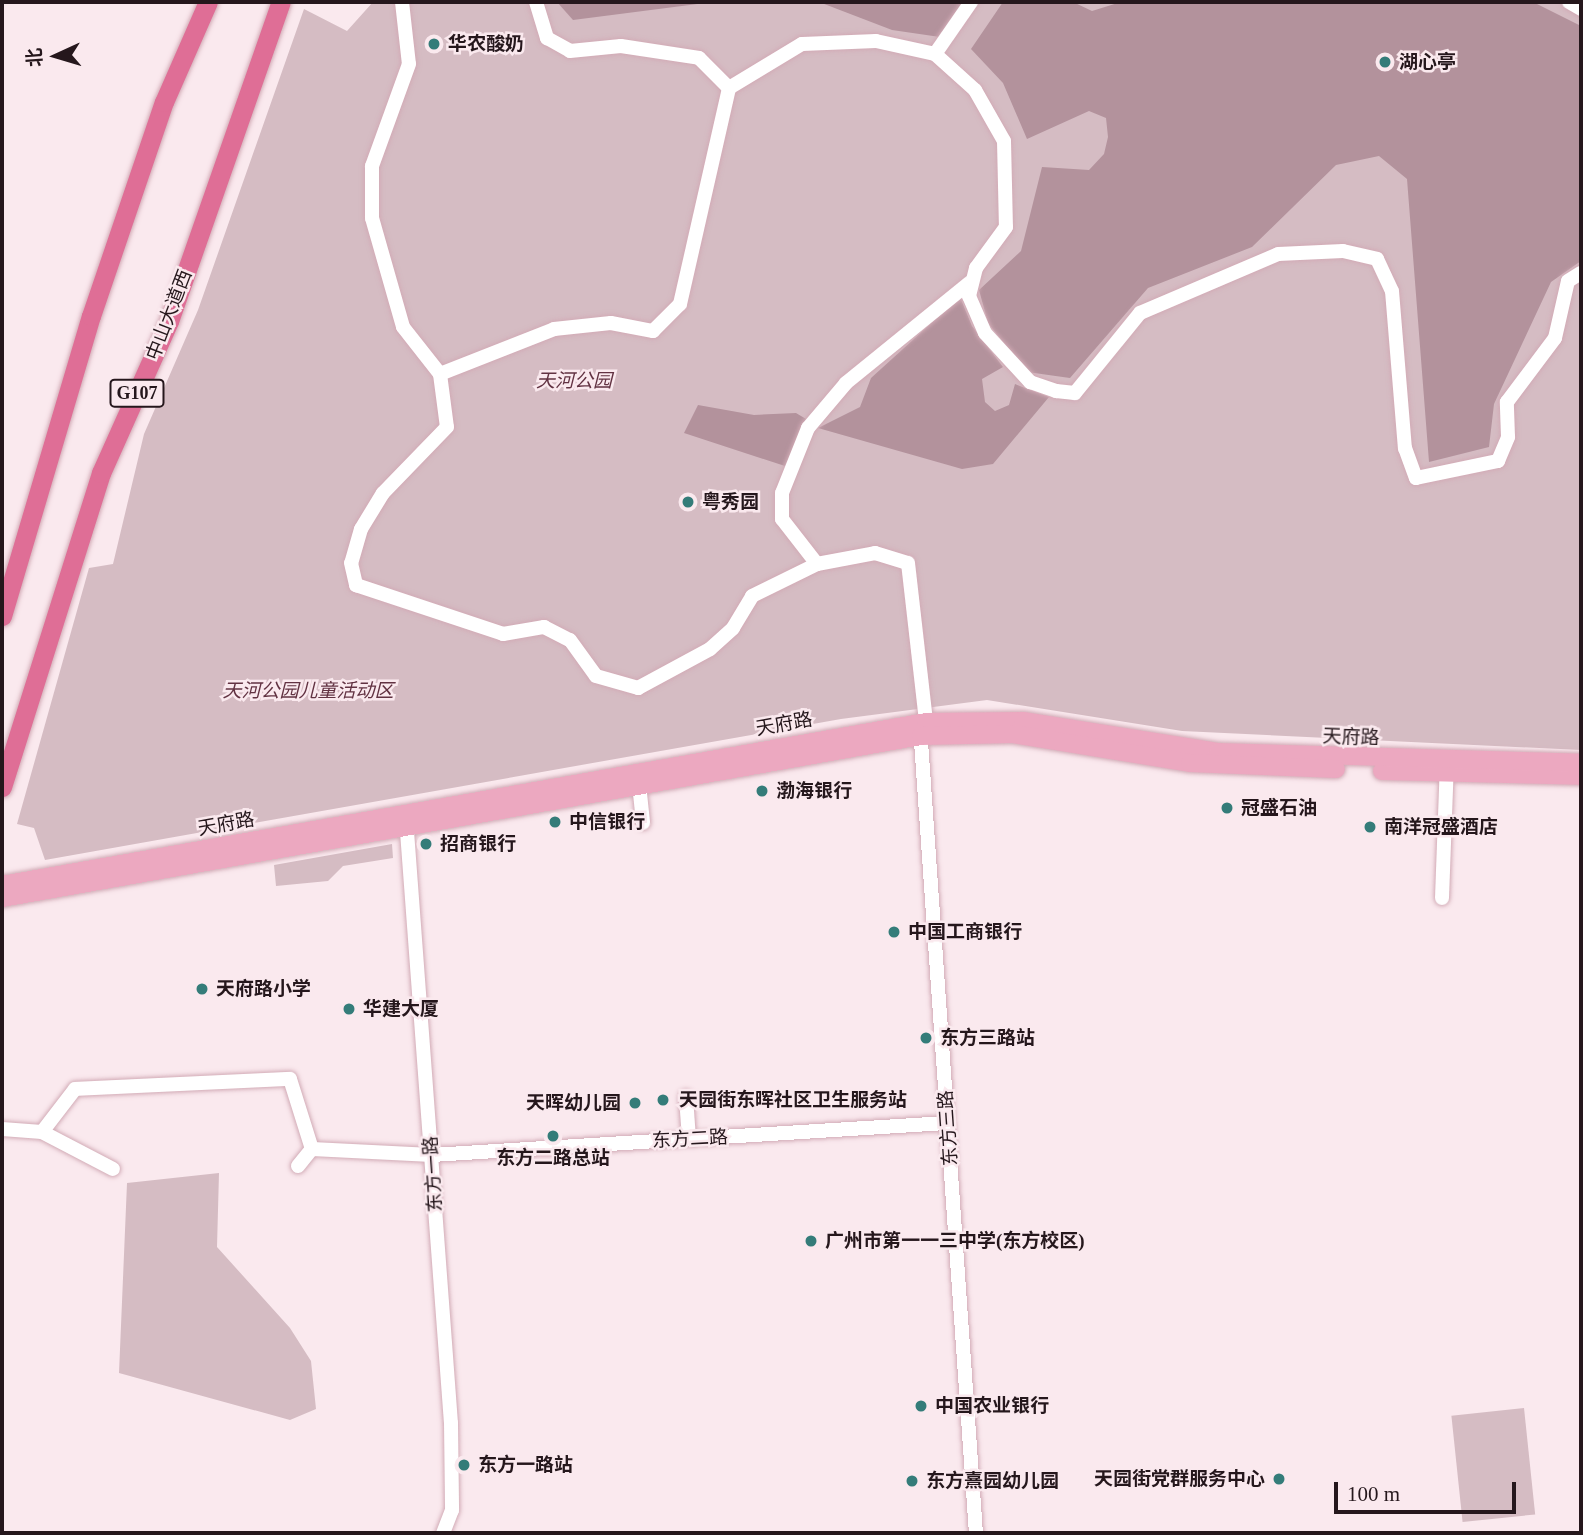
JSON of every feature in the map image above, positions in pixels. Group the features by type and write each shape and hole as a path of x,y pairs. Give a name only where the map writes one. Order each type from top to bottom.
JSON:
{"highway":[{"path":"2,616 91,316 164,102 208,2"},
{"name":"中山大道西","path":"2,787 101,473 169,321 281,2"}],"main road":[{"name":"天府路","path":"2,898 406,820 922,726 1023,721 1218,752 1581,776"},
{"name":"天府路","path":"2,885 639,784 922,726"},
{"name":"天府路","path":"1447,766 1581,763"}],"street":[{"path":"401,2 410,64 372,166 371,206 403,327 440,374 447,427 383,493 356,546 356,585 379,597 503,634 544,627 570,640 596,676 638,688 710,649 733,628 752,596 817,564 782,519 782,493 808,428 846,383 970,283 1006,227 1003,141 975,90 935,54 876,41 802,44 729,88 680,304 653,331 611,323 554,328 440,374"},
{"path":"536,2 547,38 570,51 621,46 699,58 729,88"},
{"path":"935,54 971,2"},
{"path":"1569,2 1581,9"},
{"path":"970,283 985,333 1030,382 1075,393 1140,313 1279,254 1343,251 1377,259 1392,291 1405,447 1416,478 1498,461 1508,437 1507,402 1555,338 1568,281 1581,273"},
{"name":"东方三路","path":"817,564 875,553 908,564 922,726 976,1533"},
{"path":"1442,898 1447,766"},
{"path":"639,784 643,823"},
{"name":"东方一路","path":"406,820 453,1474 452,1510 443,1533"},
{"path":"39,1131 75,1089 290,1079 312,1149 298,1166"},
{"path":"686,1097 689,1139"},
{"name":"东方二路","path":"312,1149 432,1155 947,1123"},
{"path":"2,1129 39,1131 113,1169"}],"green space":[{"name":"天河公园","path":"373,2 1581,2 1581,750 1182,731 987,700 841,719 45,860 34,828 17,824 89,568 113,564 144,434 198,310 304,9 347,31"},
{"path":"392,844 393,858 343,866 328,881 276,886 274,865"},
{"path":"219,1173 217,1247 290,1328 311,1361 316,1409 290,1420 119,1373 127,1183"},
{"path":"1524,1408 1535,1514 1463,1522 1451,1416"}],"shaded area":[{"path":"557,2 713,2 573,20"},
{"path":"819,2 963,2 940,37 892,30"},
{"path":"1003,2 1073,2 1092,11 1121,2 1533,2 1581,26 1581,261 1551,282 1494,404 1489,447 1429,462 1407,179 1379,156 1336,165 1252,247 1148,288 1070,378 1027,372 988,323 979,290 1021,251 1042,167 1089,170 1104,154 1108,137 1106,118 1089,111 1027,139 1003,83 971,49"},
{"path":"960,297 972,326 1003,367 982,379 985,402 995,411 1009,405 1015,384 1049,397 993,464 962,469 818,428 860,407 871,378"},
{"path":"698,405 754,415 796,413 806,419 785,466 684,433"}],"place":[{"name":"华农酸奶","path":"434,44"},
{"name":"湖心亭","path":"1385,62"},
{"name":"粤秀园","path":"688,502"},
{"name":"渤海银行","path":"762,791"},
{"name":"冠盛石油","path":"1227,808"},
{"name":"中信银行","path":"555,822"},
{"name":"南洋冠盛酒店","path":"1370,827"},
{"name":"招商银行","path":"426,844"},
{"name":"中国工商银行","path":"894,932"},
{"name":"天府路小学","path":"202,989"},
{"name":"华建大厦","path":"349,1009"},
{"name":"东方三路站","path":"926,1038"},
{"name":"天园街东晖社区卫生服务站","path":"663,1100"},
{"name":"天晖幼儿园","path":"635,1103"},
{"name":"东方二路总站","path":"553,1136"},
{"name":"广州市第一一三中学(东方校区)","path":"811,1241"},
{"name":"中国农业银行","path":"921,1406"},
{"name":"东方一路站","path":"464,1465"},
{"name":"天园街党群服务中心","path":"1279,1479"},
{"name":"东方熹园幼儿园","path":"912,1481"}],"park label":[{"name":"天河公园儿童活动区","path":"308,691"}]}
